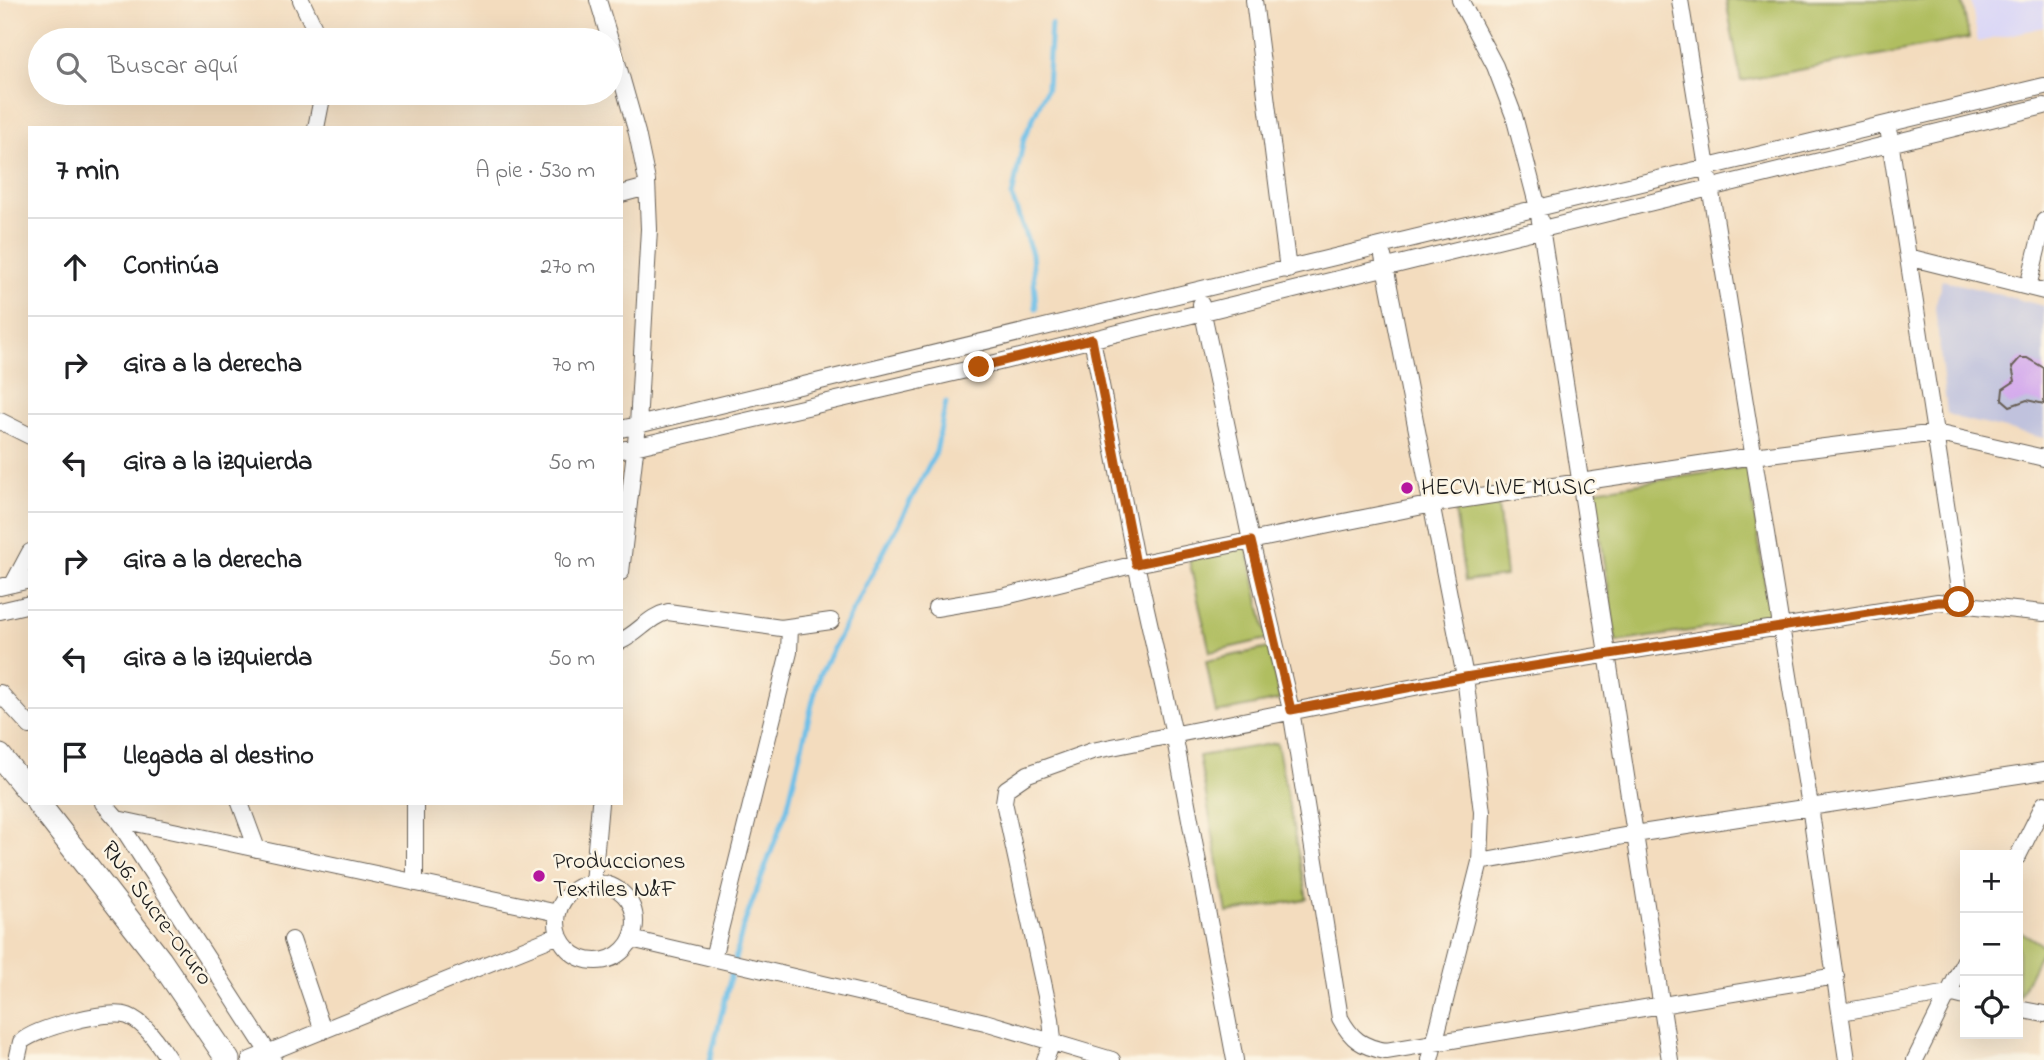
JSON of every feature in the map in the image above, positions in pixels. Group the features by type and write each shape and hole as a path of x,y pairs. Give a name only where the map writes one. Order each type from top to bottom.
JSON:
{"highway":[{"path":"0,757 28,791"},
{"name":"RN6: Sucre-Oruro","path":"40,805 160,960 228,1060"}],"street":[{"path":"301,0 314,28"},
{"path":"598,0 607,28"},
{"path":"1254,0 1288,270"},
{"path":"1460,0 1495,66 1514,116 1538,208 1670,1060"},
{"path":"1680,0 1810,806 1847,1060"},
{"path":"623,83 637,133 647,187 649,229 638,425 629,449 623,541"},
{"path":"623,429 2044,86"},
{"path":"316,126 321,105"},
{"path":"629,449 1092,339 2044,106"},
{"path":"1887,124 1961,602"},
{"path":"623,193 647,187"},
{"path":"1908,257 2036,289 2044,221"},
{"path":"1382,247 1465,677 1482,812 1480,862 1430,1060"},
{"path":"1199,291 1251,541 1291,710 1340,1018 1354,1039 1366,1048 1386,1051 1836,976"},
{"path":"1092,339 1136,564 1174,734 1235,1060"},
{"path":"0,421 28,435"},
{"path":"936,608 1002,597 1136,564 1433,504 1582,484 1753,456 1936,433 2044,458"},
{"path":"7,585 28,555"},
{"path":"7,585 28,580"},
{"path":"1045,1060 1053,1040 1004,802 1006,789 1028,774 1092,751 1465,677 1938,602 1961,602 2044,612"},
{"path":"0,611 28,604"},
{"path":"623,640 633,636 656,614 668,612 790,627 831,621"},
{"path":"713,958 789,652 790,627"},
{"path":"0,693 28,724"},
{"path":"1480,862 1635,834 2044,771"},
{"path":"2021,850 2044,804"},
{"path":"105,805 117,819 271,1056"},
{"path":"241,805 257,849"},
{"path":"415,805 415,883"},
{"path":"593,883 600,805"},
{"path":"117,819 558,913"},
{"path":"593,883 616,888 631,905 635,928 631,939 613,957 587,960 565,946 559,935 558,913 570,893 593,883"},
{"path":"250,1060 271,1056 323,1031 559,935"},
{"path":"631,939 1053,1040 1112,1060"},
{"path":"292,940 323,1031"},
{"path":"1915,1060 1960,970"},
{"path":"1841,1012 1949,993 1960,996"},
{"path":"2023,1010 2044,1014"},
{"path":"17,1060 22,1042 37,1031 113,1014 137,1021 169,1060"},
{"path":"1404,1048 1421,1060"}],"shaded area":[{"path":"1971,0 2044,0 2044,27 1978,42"},
{"path":"1942,280 2044,306 2044,438 1947,413 1935,307"}],"green space":[{"path":"1726,0 1962,0 1969,38 1741,81"},
{"path":"1748,467 1770,619 1616,642 1594,490"},
{"path":"1498,504 1506,576 1465,581 1455,510"},
{"path":"1247,547 1267,639 1210,652 1189,560"},
{"path":"1269,648 1280,700 1216,713 1206,661"},
{"path":"1277,743 1307,899 1227,913 1199,756"},
{"path":"2023,933 2044,946 2023,989"}],"building":[{"path":"2020,358 2027,358 2044,368 2044,404 2027,400 2010,406 2002,399 2003,389 2015,381 2012,367"}],"waterway":[{"path":"1036,308 1032,254 1012,197 1024,138 1047,88 1051,24"},
{"path":"710,1060 743,927 787,809 819,675 936,452 946,402"}],"place":[{"name":"HECVI LIVE MUSIC","path":"1407,488"},
{"name":"Producciones Textiles N&F","path":"539,876"}],"route":[{"path":"979,367 1092,339 1136,564 1251,541 1291,710 1465,677 1938,602 1959,602"}]}
